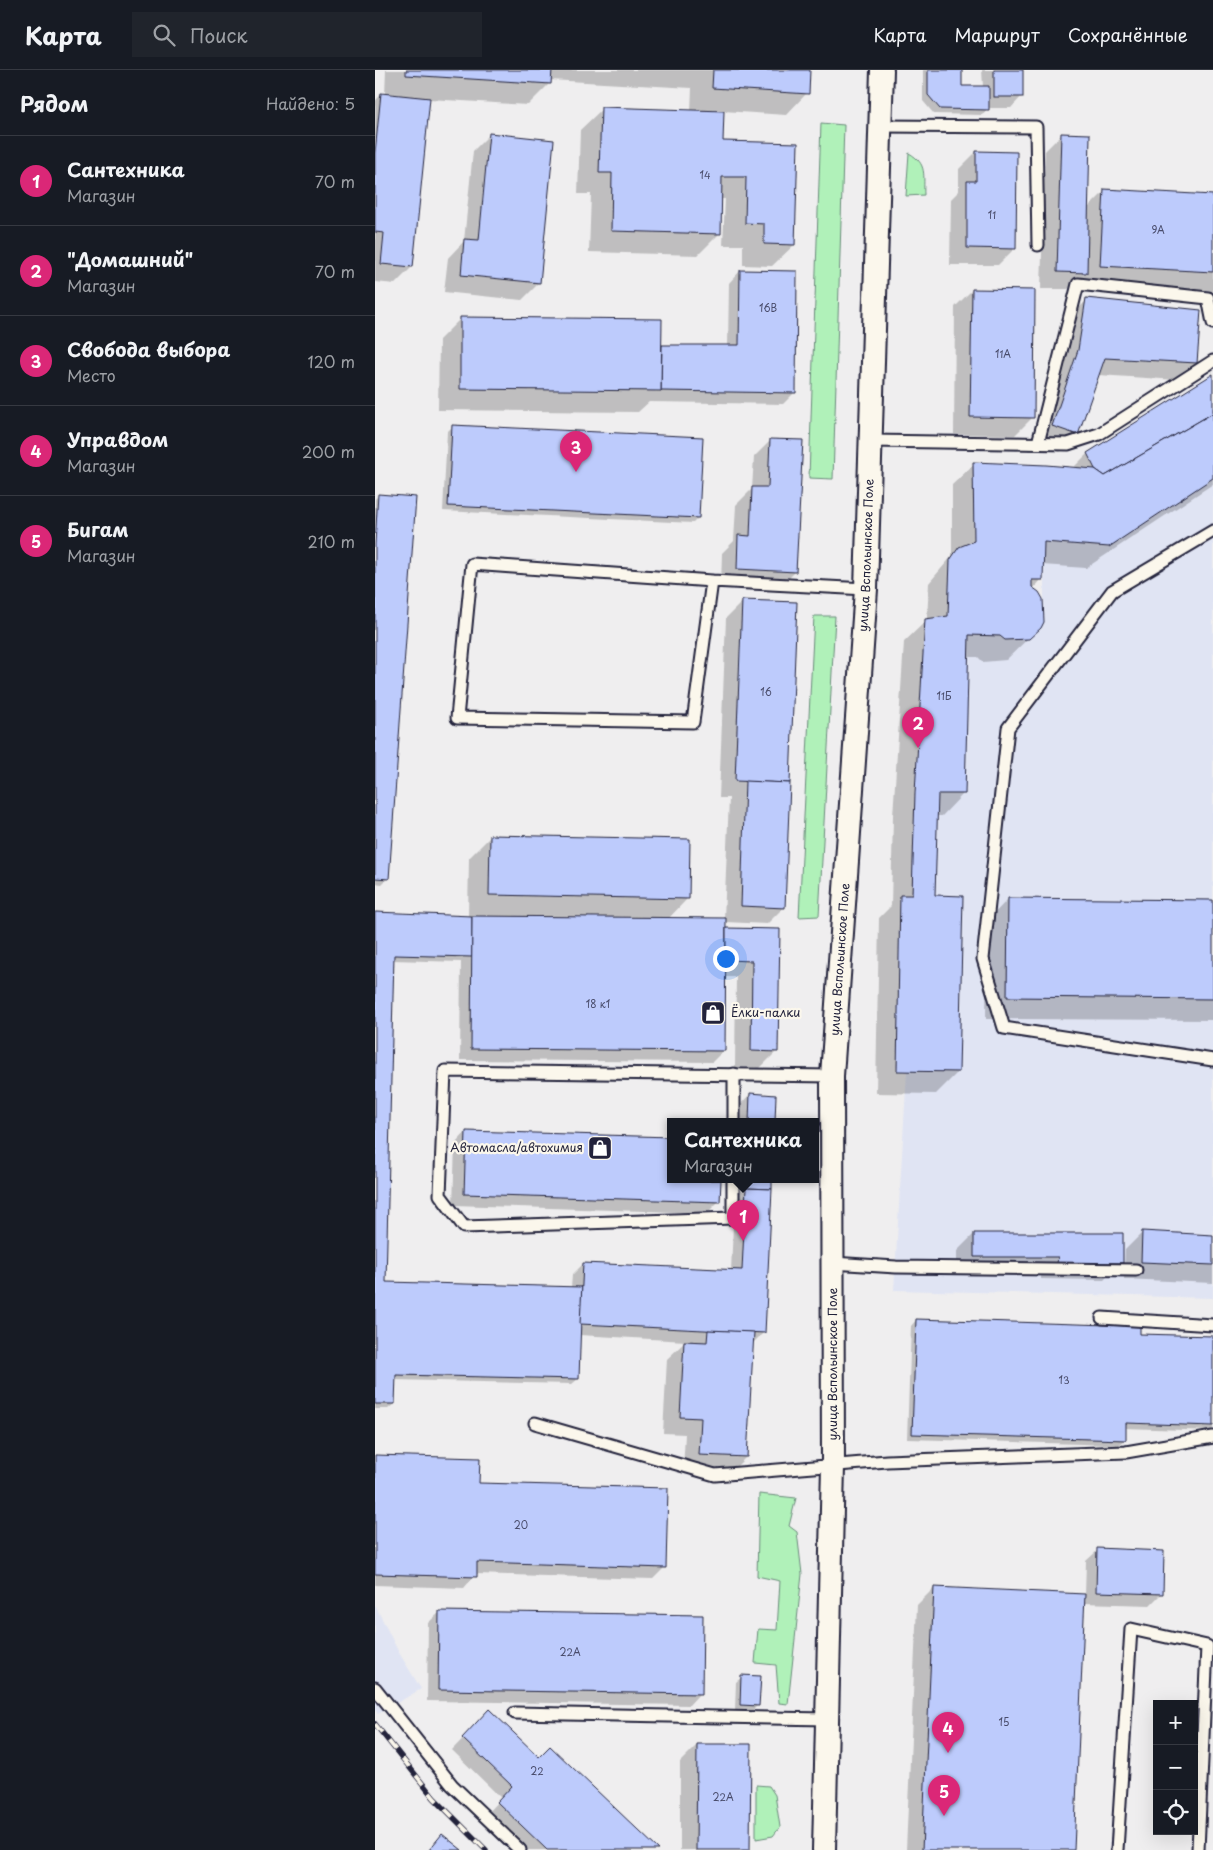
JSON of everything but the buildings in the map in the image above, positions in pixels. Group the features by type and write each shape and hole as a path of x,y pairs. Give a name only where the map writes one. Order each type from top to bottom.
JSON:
{"street":[{"name":"улица Вспольинское Поле","path":"824,1850 833,1466 832,1076 866,589 882,70"}],"lane":[{"path":"880,126 1036,127 1038,245"},
{"path":"1038,443 1078,284 1208,298 1213,322"},
{"path":"871,441 1068,444 1099,434 1213,361"},
{"path":"1213,531 1112,591 1008,728 983,959 1004,1028 1213,1060"},
{"path":"711,582 693,722 457,718 472,564 711,582 866,589"},
{"path":"733,1183 733,1218 464,1227 440,1196 445,1071 832,1076"},
{"path":"734,1074 734,1118"},
{"path":"832,1263 896,1267 1136,1270"},
{"path":"1102,1318 1213,1325"},
{"path":"535,1423 715,1475 887,1461 1126,1452 1213,1437"},
{"path":"1117,1850 1131,1629 1207,1646 1198,1850"},
{"path":"375,1688 451,1785 520,1850"},
{"path":"515,1714 827,1719"}],"shaded area":[{"path":"1213,478 1213,1298 894,1290 907,1071 959,1072 963,896 935,895 938,794 965,794 969,635 1000,636 1006,640 1032,636 1044,622 1044,542 1109,547"},
{"path":"375,1605 398,1651 421,1689 378,1714 375,1710"}],"green space":[{"path":"821,123 844,125 833,479 809,478"},
{"path":"909,153 922,166 924,195 906,196"},
{"path":"814,616 835,616 819,916 799,917"},
{"path":"759,1494 796,1498 789,1526 797,1532 802,1574 788,1704 779,1703 776,1665 755,1663 758,1629 777,1630 780,1581 757,1576"},
{"path":"756,1785 769,1786 775,1795 780,1827 773,1836 756,1839"}],"railway":[{"path":"375,1724 434,1798 486,1850"}],"place":[{"name":"Свобода выбора","path":"576,472"},
{"name":"\"Домашний\"","path":"918,748"},
{"name":"Ёлки-палки","path":"713,1013"},
{"name":"Автомасла/автохимия","path":"600,1148"},
{"name":"Сантехника","path":"743,1241"},
{"name":"Управдом","path":"948,1753"},
{"name":"Бигам","path":"944,1816"}]}
